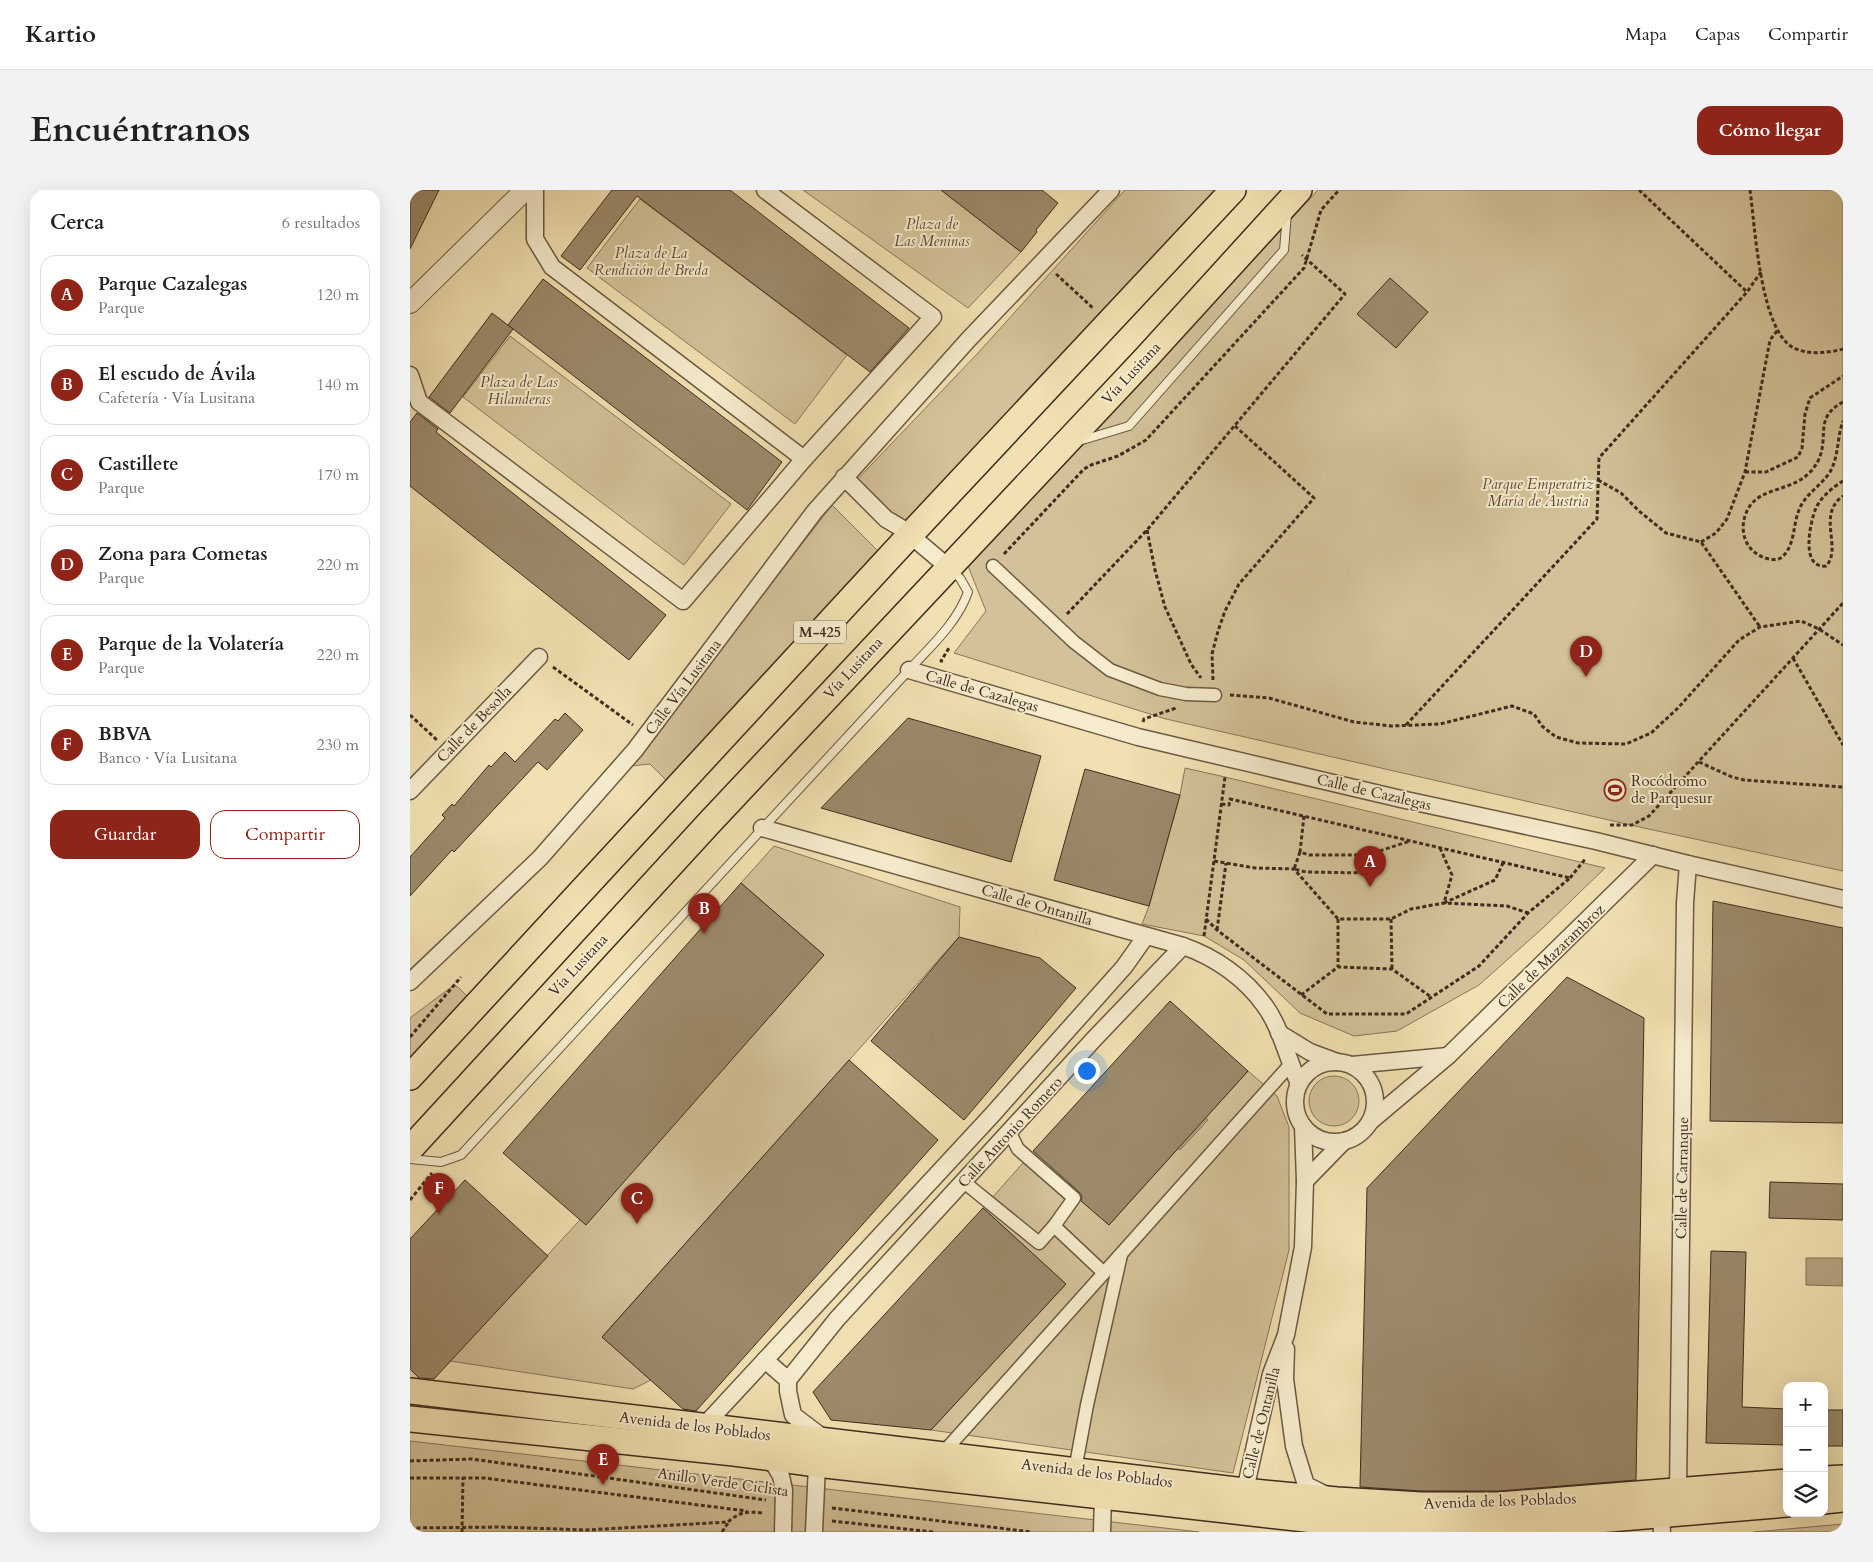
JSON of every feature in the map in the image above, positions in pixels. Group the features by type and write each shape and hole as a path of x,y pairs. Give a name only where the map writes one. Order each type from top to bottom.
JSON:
{"main road":[{"name":"M-425","path":"410,1077 910,535 1233,190"},
{"name":"Vía Lusitana","path":"410,1149 717,814 1294,196"},
{"name":"Avenida de los Poblados","path":"410,1392 1075,1470 1243,1501 1358,1525 1426,1529 1492,1529 1661,1524 1783,1505"},
{"name":"Avenida de los Poblados","path":"410,1419 1104,1496 1243,1501 1337,1500 1421,1504 1499,1504 1678,1492 1783,1482"},
{"path":"1828,1479 1843,1478"},
{"path":"1828,1501 1843,1499"}],"street":[{"path":"410,303 525,190"},
{"path":"535,190 535,238 552,267 804,459"},
{"path":"410,375 419,402 683,601 804,459 933,317 765,190"},
{"path":"948,567 910,535 886,518 844,477 968,340 1111,190"},
{"name":"Calle Vía Lusitana","path":"410,982 540,858 635,750 815,511 844,477"},
{"path":"993,566 1056,626 1110,670 1160,689 1186,694 1215,695"},
{"name":"Calle de Besolla","path":"410,791 539,657"},
{"name":"Calle de Cazalegas","path":"909,670 1138,736 1401,799 1596,841 1843,899"},
{"name":"Calle de Ontanilla","path":"762,828 1203,953 1238,976 1266,1007 1279,1033 1299,1084"},
{"name":"Calle de Mazarambroz","path":"1371,1121 1448,1056 1653,855"},
{"name":"Calle de Carranque","path":"1678,1492 1684,903 1688,864"},
{"name":"Calle Antonio Romero","path":"703,1427 1078,1020 1124,967 1146,936"},
{"name":"Calle Antonio Romero","path":"788,1380 837,1319 1010,1133 1095,1038 1183,946"},
{"path":"1279,1033 1310,1052 1346,1064 1363,1073 1371,1083 1375,1096 1375,1108 1371,1121 1360,1134 1344,1141 1333,1142 1321,1140 1311,1134 1303,1126 1298,1116 1295,1106 1296,1095 1299,1084 1306,1074 1316,1067 1327,1063 1346,1064 1448,1056"},
{"path":"942,1454 1290,1065"},
{"name":"Calle de Ontanilla","path":"1303,1126 1305,1181 1303,1247 1286,1335 1285,1378 1294,1446 1306,1485 1337,1500"},
{"path":"964,1182 1039,1243 1074,1198 1018,1149 1010,1133"},
{"path":"1305,1181 1344,1141"},
{"path":"1054,1226 1104,1273"},
{"path":"1075,1470 1087,1405 1121,1254"},
{"name":"Calle de Ontanilla","path":"1243,1501 1271,1374 1286,1335"},
{"path":"765,1360 788,1380 788,1391 793,1415 828,1441"},
{"path":"794,1437 817,1464 814,1532"},
{"path":"770,1458 781,1476 784,1502 783,1532"},
{"path":"1102,1532 1104,1496"}],"lane":[{"path":"1062,446 1129,426 1284,250 1294,196"},
{"path":"410,1159 441,1162 461,1156 909,670 955,618 968,592 960,578 948,567"}],"path":[{"path":"1639,190 1747,292"},
{"path":"1750,190 1766,299 1777,330 1793,348 1809,352 1835,352 1843,350"},
{"path":"1056,626 1147,530 1345,294 1302,255"},
{"path":"1406,725 1597,519 1598,458 1747,292 1761,272"},
{"path":"1056,274 1095,310"},
{"path":"1701,542 1716,533 1728,519 1745,472 1770,340 1777,330"},
{"path":"1745,472 1766,472 1798,457 1802,448 1810,398 1843,376"},
{"path":"1843,402 1834,406 1827,415 1823,424 1821,452 1810,471 1792,485 1764,493 1749,507 1742,525 1745,540 1754,552 1761,557 1774,560 1780,559 1785,555 1803,501 1829,472 1836,457 1843,421"},
{"path":"1215,695 1212,676 1212,654 1228,606 1239,584 1314,498 1234,426"},
{"path":"1598,480 1621,493 1666,533 1701,542 1760,627"},
{"path":"1843,481 1822,498 1816,508 1808,546 1810,557 1818,566 1826,566 1831,561 1833,555 1830,518 1833,506 1843,496"},
{"path":"1147,530 1165,607 1191,664 1215,695 1269,698 1354,722 1392,726 1440,724 1512,706 1534,714 1542,726 1556,737 1578,744 1626,744 1651,733 1678,708 1739,640 1760,627 1801,621 1843,645"},
{"path":"1602,825 1632,825 1649,816 1843,603"},
{"path":"539,657 646,735"},
{"path":"1793,658 1843,745"},
{"path":"1138,736 1144,719 1180,707"},
{"path":"410,715 437,740"},
{"path":"1699,762 1732,778 1843,787"},
{"path":"1204,936 1225,777"},
{"path":"1221,804 1230,805 1230,799 1570,878"},
{"path":"1294,870 1300,852 1304,816"},
{"path":"1300,852 1310,855 1367,855 1410,840"},
{"path":"1440,847 1452,874 1444,904"},
{"path":"1214,861 1255,868 1306,872 1366,873 1367,855"},
{"path":"1206,919 1217,930 1327,1014 1406,1014 1479,966 1528,913 1570,878 1586,858"},
{"path":"1444,904 1495,880 1503,862"},
{"path":"1217,930 1226,864"},
{"path":"1294,870 1338,919 1338,967"},
{"path":"1338,919 1391,919 1411,910 1444,904 1507,906 1528,913"},
{"path":"1391,919 1392,969"},
{"path":"1301,994 1338,967 1392,969 1431,997"},
{"path":"410,1037 461,977"},
{"name":"Anillo Verde Ciclista","path":"410,1461 472,1459 784,1502"},
{"path":"410,1478 463,1477 660,1498 763,1513"},
{"path":"462,1530 463,1477"},
{"path":"815,1506 1032,1532"},
{"path":"722,1532 728,1522 737,1514 750,1511"},
{"path":"832,1520 933,1532"},
{"path":"410,1528 462,1530 500,1526 586,1530 728,1522"}],"green space":[{"name":"Plaza de Las Meninas","path":"803,190 941,190 1021,252 968,308"},
{"path":"1125,190 1219,190 903,529 852,485 978,353"},
{"name":"Parque Emperatriz María de Austria","path":"1318,190 1843,190 1843,871 1644,828 1166,719 954,653 986,611 968,566"},
{"name":"Plaza de La Rendición de Breda","path":"640,199 847,355 795,424 587,268"},
{"name":"Plaza de Las Hilanderas","path":"510,336 731,504 684,565 463,397"},
{"path":"832,505 881,554 668,782 650,764 631,766"},
{"path":"1185,768 1605,868 1544,927 1479,985 1397,1031 1354,1036 1300,1013 1244,960 1204,936 1142,924 1149,906 1180,795"},
{"path":"774,846 960,907 959,937 602,1337 651,1380 633,1389 450,1361 824,955 741,883"},
{"path":"454,985 472,1001 410,1068 410,1018"},
{"path":"1248,1071 1277,1096 1289,1127 1289,1250 1233,1473 931,1430 1066,1284 983,1208 1030,1155 1109,1225"},
{"path":"1334,1076 1352,1083 1359,1101 1352,1119 1334,1126 1316,1119 1309,1101 1316,1083"},
{"path":"410,1441 1199,1532 410,1532"},
{"path":"1843,1524 1843,1532 1754,1532"}],"shaded area":[{"path":"1195,1109 1208,1120 1180,1150 1168,1139"},
{"path":"1806,1258 1843,1258 1843,1286 1806,1285"}],"building":[{"path":"414,190 439,190 410,249 410,199"},
{"path":"612,190 730,190 909,328 870,372 637,196 580,270 561,256"},
{"path":"941,190 1042,190 1058,203 1021,252"},
{"path":"1390,278 1428,312 1396,348 1357,314"},
{"path":"543,279 782,462 747,510 508,325"},
{"path":"492,313 513,329 450,413 429,397"},
{"path":"417,413 438,429 436,432 666,615 629,660 410,486 410,422"},
{"path":"565,713 583,730 547,770 538,762 410,896 410,857 445,818 442,815 452,804 454,806 489,765 491,767 505,752 515,762 555,719 558,721"},
{"path":"908,718 1041,756 1011,862 821,808"},
{"path":"1085,769 1180,795 1149,906 1054,880"},
{"path":"741,883 824,955 586,1225 503,1153"},
{"path":"1713,901 1843,928 1843,1123 1710,1121"},
{"path":"959,937 1040,958 1076,988 964,1120 871,1041"},
{"path":"1567,977 1644,1018 1636,1480 1498,1491 1421,1491 1360,1487 1367,1188"},
{"path":"1170,1001 1248,1071 1109,1225 1081,1201 1082,1196 1079,1192 1033,1151"},
{"path":"849,1060 938,1140 696,1411 683,1409 602,1337"},
{"path":"465,1180 548,1256 434,1379 419,1378 410,1369 410,1239"},
{"path":"1770,1182 1843,1184 1843,1220 1769,1218"},
{"path":"983,1208 1066,1284 931,1430 831,1420 813,1392"},
{"path":"1711,1251 1746,1252 1742,1407 1783,1409 1783,1445 1706,1443"},
{"path":"1828,1410 1843,1410 1843,1446 1828,1446"}],"place":[{"name":"Zona para Cometas","path":"1586,677"},
{"name":"Rocódromo de Parquesur","path":"1615,790"},
{"name":"Parque Cazalegas","path":"1370,887"},
{"name":"El escudo de Ávila","path":"704,934"},
{"name":"BBVA","path":"439,1214"},
{"name":"Castillete","path":"637,1224"},
{"name":"Parque de la Volatería","path":"603,1485"}]}
